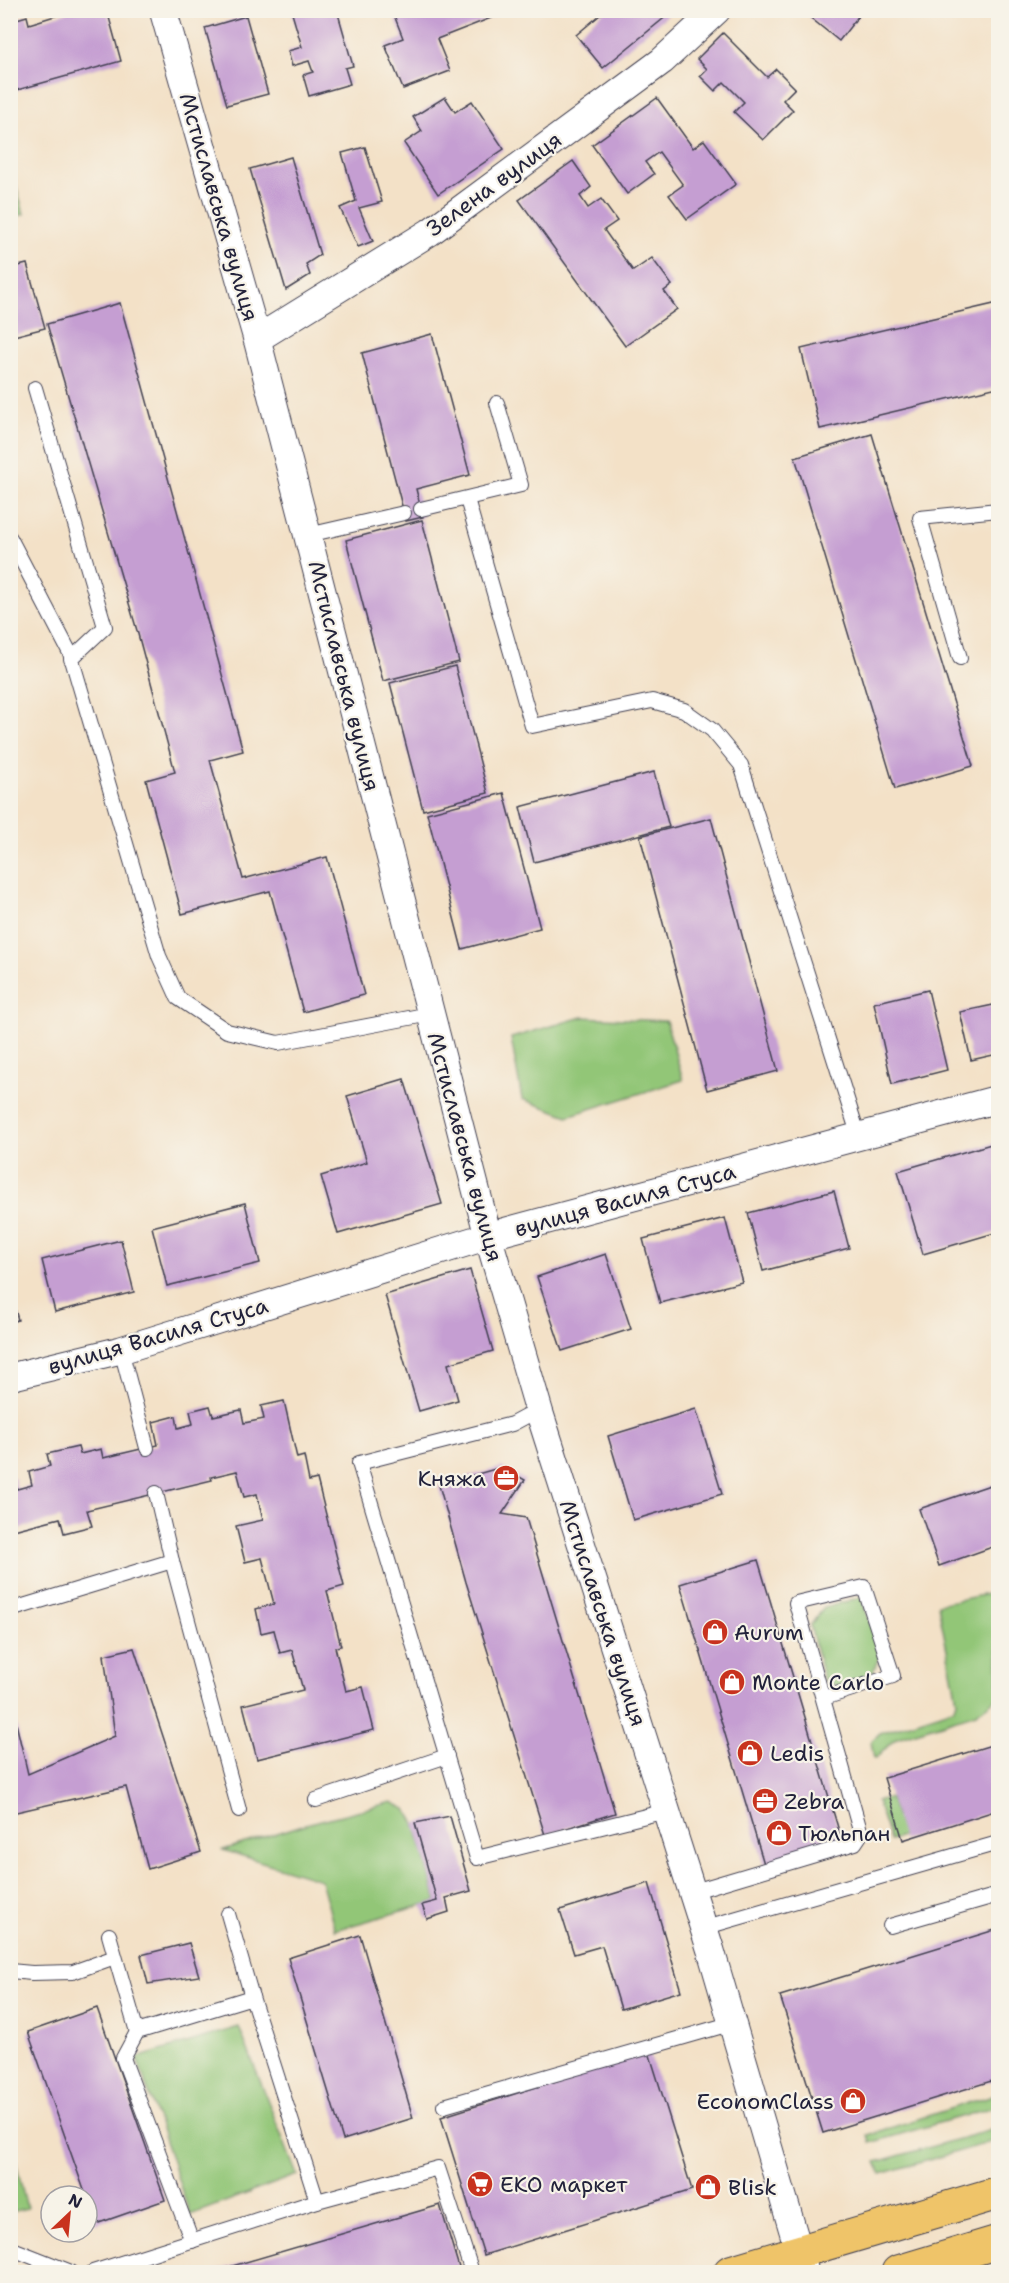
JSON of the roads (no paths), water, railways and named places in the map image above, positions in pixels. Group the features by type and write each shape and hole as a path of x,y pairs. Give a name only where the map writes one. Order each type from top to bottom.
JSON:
{"main road":[{"path":"730,2272 803,2263 999,2193"},
{"path":"898,2272 999,2242"}],"street":[{"name":"Мстиславська вулиця","path":"163,10 257,339 488,1236 540,1414 733,2023 803,2263"},
{"name":"Зелена вулиця","path":"257,339 430,232 662,61 717,10"},
{"name":"вулиця Василя Стуса","path":"10,1377 121,1350 488,1236 999,1099"}],"lane":[{"path":"35,388 105,627 71,658"},
{"path":"421,509 521,485 497,403"},
{"path":"466,499 532,726 652,700 684,710 712,730 741,765 859,1137"},
{"path":"960,658 921,518 999,510"},
{"path":"308,535 404,513"},
{"path":"10,538 71,658 159,956 178,998 227,1031 278,1043 430,1014"},
{"path":"121,1350 147,1448"},
{"path":"540,1414 525,1417 512,1424 359,1463 477,1858 666,1811"},
{"path":"156,1492 172,1561 239,1810"},
{"path":"10,1610 172,1561"},
{"path":"692,1892 855,1843 861,1834 796,1603 864,1587 893,1676 824,1698"},
{"path":"316,1800 447,1756"},
{"path":"703,1928 999,1843"},
{"path":"890,1926 999,1895"},
{"path":"228,1914 317,2201"},
{"path":"109,1935 136,2032 123,2058 192,2241"},
{"path":"10,1971 73,1972 115,1957"},
{"path":"136,2032 252,1997"},
{"path":"444,2106 733,2023"},
{"path":"93,2272 317,2201 438,2168 472,2272"},
{"path":"10,2248 71,2272"}],"place":[{"name":"Княжа","path":"506,1478"},
{"name":"Aurum","path":"715,1632"},
{"name":"Monte Carlo","path":"732,1682"},
{"name":"Ledis","path":"750,1753"},
{"name":"Zebra","path":"765,1801"},
{"name":"Тюльпан","path":"779,1833"},
{"name":"EconomClass","path":"853,2101"},
{"name":"ЕКО маркет","path":"480,2184"},
{"name":"Blisk","path":"708,2187"}]}
